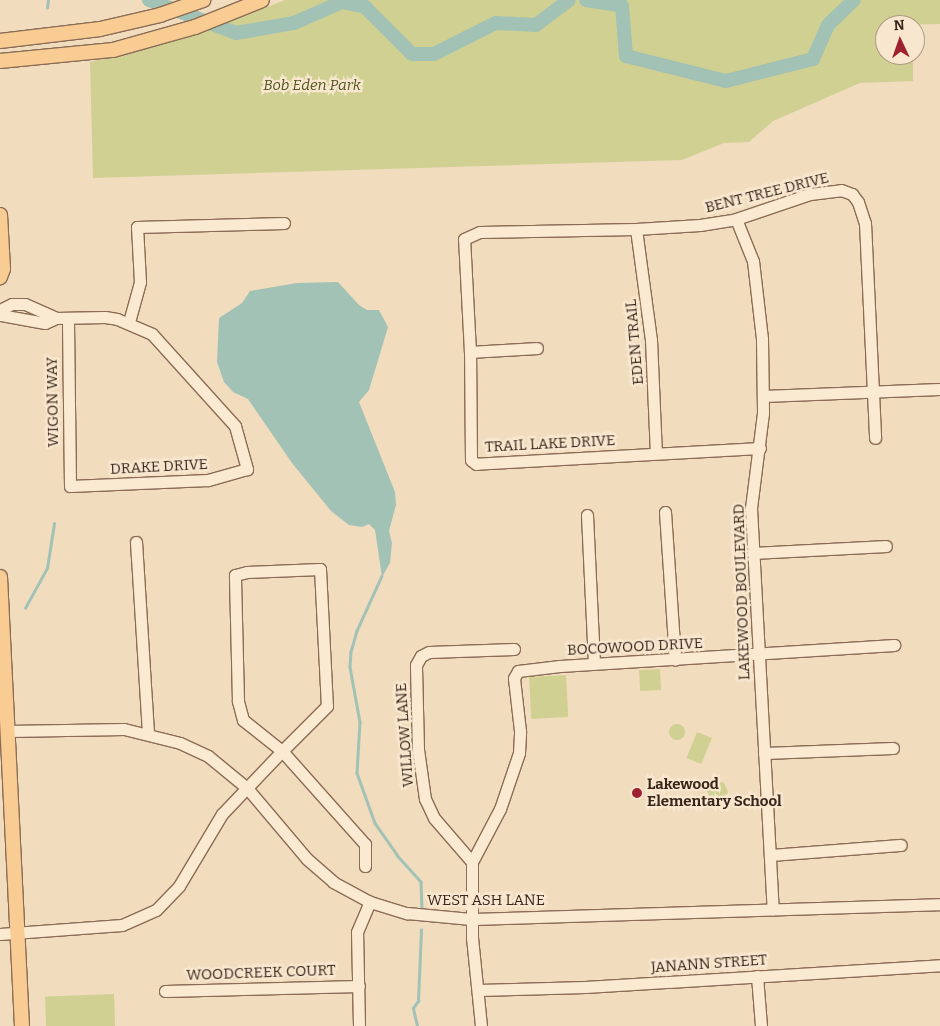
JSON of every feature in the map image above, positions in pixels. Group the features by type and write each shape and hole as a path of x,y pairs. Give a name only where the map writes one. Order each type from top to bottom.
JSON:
{"main road":[{"path":"0,41 100,29 160,15 203,0"},
{"path":"0,61 104,51 195,27 262,0"},
{"path":"100,29 104,51"},
{"path":"0,214 3,269 0,277"},
{"path":"0,577 22,1026"}],"street":[{"name":"BENT TREE DRIVE","path":"461,243 469,234 480,232 636,229 736,219 810,194 841,190 852,194 858,202 865,223 875,438"},
{"name":"LAKEWOOD BOULEVARD","path":"736,219 753,261 759,293 764,396 760,448 751,508 773,909"},
{"path":"0,310 12,304 34,307 56,318 105,317 129,322 139,287 137,227 284,222"},
{"name":"EDEN TRAIL","path":"636,229 652,340 656,453"},
{"name":"TRAIL LAKE DRIVE","path":"461,243 470,352 469,451 471,460 476,464 760,448"},
{"path":"29,321 34,307"},
{"path":"0,315 29,321 49,322 56,318"},
{"name":"WIGON WAY","path":"68,318 70,486"},
{"name":"DRAKE DRIVE","path":"70,486 208,480 248,469 242,440 231,421 195,384 163,344 129,322"},
{"path":"470,352 537,348"},
{"path":"764,396 940,389"},
{"path":"665,512 675,660"},
{"path":"587,515 594,664"},
{"path":"136,542 148,733"},
{"path":"753,553 886,546"},
{"path":"0,934 122,925 156,910 179,886 222,814 282,751 327,706 320,569 235,575 238,700 243,720 282,751 339,818 365,844 365,866"},
{"name":"BOCOWOOD DRIVE","path":"472,862 500,809 519,753 515,675 525,669 894,645"},
{"name":"WILLOW LANE","path":"472,862 434,818 425,799 417,730 416,665 421,656 429,652 514,649"},
{"name":"WEST ASH LANE","path":"8,731 104,728 148,733 208,756 248,788 307,859 333,882 370,902 422,916 471,919 940,904"},
{"path":"764,753 893,748"},
{"path":"770,855 901,845"},
{"path":"472,862 471,919 481,1026"},
{"path":"359,1026 357,932 370,902"},
{"name":"JANANN STREET","path":"479,990 585,987 940,966"},
{"path":"757,976 761,1026"},
{"name":"WOODCREEK COURT","path":"165,991 359,986"}],"green space":[{"name":"Bob Eden Park","path":"285,0 940,0 940,24 925,24 925,15 875,15 875,65 913,65 913,81 860,83 773,121 749,142 724,143 682,160 93,178 90,62 193,36"},
{"path":"660,669 661,690 640,691 639,670"},
{"path":"566,675 568,717 531,719 529,677"},
{"path":"677,724 683,726 685,732 683,738 677,740 671,738 669,732 671,726"},
{"path":"697,732 712,738 701,764 687,758"},
{"path":"713,779 724,783 728,792 723,802 710,797 704,785 706,780"},
{"path":"114,994 115,1026 46,1026 45,996"}],"shaded area":[{"path":"338,282 359,305 367,310 379,310 388,327 369,390 359,402 395,492 396,505 389,531 392,543 390,563 382,577 375,530 369,524 362,527 349,525 331,511 292,463 248,399 233,392 224,382 217,362 219,318 242,303 250,291 297,283"}],"waterway":[{"path":"47,8 48,0"},
{"path":"149,0 236,33 294,23 342,2 365,7 412,54 434,54 496,23 536,25 569,0"},
{"path":"586,0 622,6 626,56 726,81 813,59 828,25 854,0"},
{"path":"25,608 47,568 54,524"},
{"path":"382,576 357,631 351,652 350,667 360,722 357,773 375,823 397,855 421,882 422,908"},
{"path":"417,1026 413,1008 418,1001 421,930"}],"place":[{"name":"Lakewood Elementary School","path":"637,793"}]}
